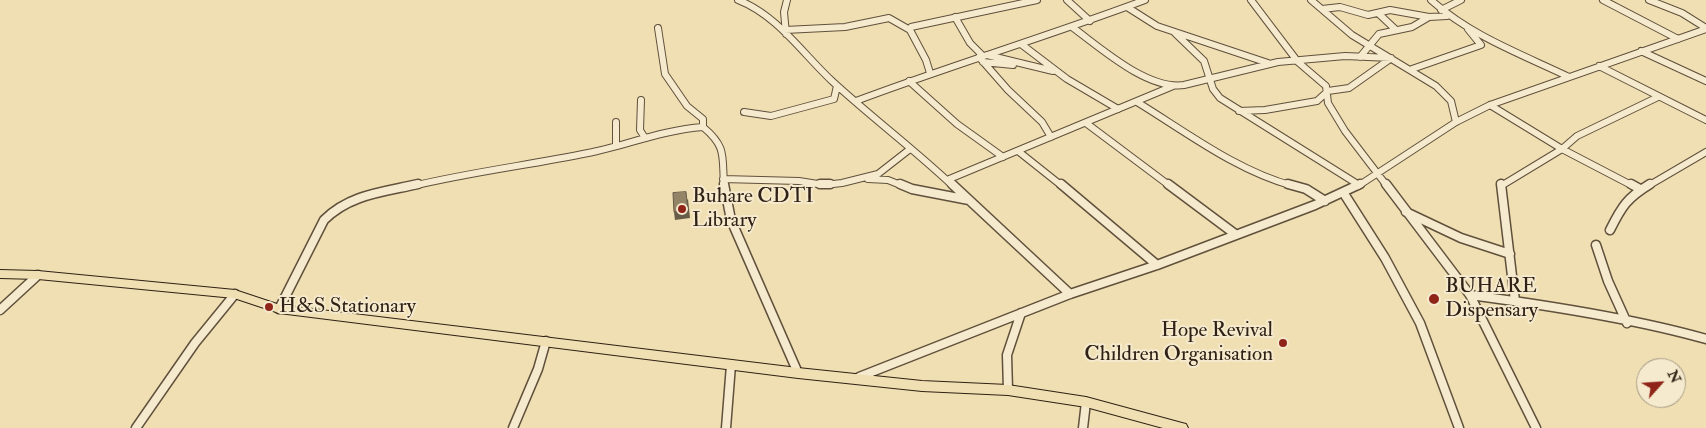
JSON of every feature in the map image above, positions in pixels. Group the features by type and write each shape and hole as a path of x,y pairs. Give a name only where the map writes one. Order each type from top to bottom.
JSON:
{"main road":[{"path":"0,274 38,275 235,294 279,309 798,373 922,386 1008,390 1086,402 1182,428"}],"street":[{"path":"738,0 753,6 785,32 837,86 969,200 1070,294"},
{"path":"785,32 783,16 787,0"},
{"path":"995,0 1000,7"},
{"path":"910,30 910,28 916,25 1037,0"},
{"path":"1068,0 1090,21"},
{"path":"1250,0 1298,62 1322,83 1328,91 1328,103 1333,112 1405,212 1470,295 1536,428"},
{"path":"1311,0 1339,26 1412,69 1436,86 1451,101 1456,122"},
{"path":"1431,0 1447,16 1569,77"},
{"path":"1441,10 1461,0"},
{"path":"1603,0 1614,3 1614,0"},
{"path":"1603,0 1678,39"},
{"path":"1649,0 1675,10 1706,28"},
{"path":"856,101 930,73 983,58 1090,21 1140,1"},
{"path":"1127,7 1146,21 1175,33 1268,63"},
{"path":"1322,9 1340,7 1368,15 1390,10 1429,17 1447,16"},
{"path":"1378,13 1396,30"},
{"path":"955,17 970,43 1008,90 1042,122 1051,137"},
{"path":"1360,57 1379,34 1412,26 1429,17"},
{"path":"785,32 846,27 889,18 910,30 926,60 930,73"},
{"path":"1465,26 1481,45"},
{"path":"1072,27 1136,70 1165,85 1173,86"},
{"path":"658,28 665,74 687,106 703,119 703,127"},
{"path":"859,378 1070,294 1157,265 1325,200 1358,186 1456,122 1490,105 1706,28"},
{"path":"1175,33 1205,63 1213,92 1239,111 1358,186"},
{"path":"1412,69 1429,61 1492,40"},
{"path":"1021,44 1057,72 1118,109"},
{"path":"1641,51 1706,81"},
{"path":"946,180 1173,86 1209,79 1268,63 1298,62 1332,57 1391,58"},
{"path":"983,58 1057,72"},
{"path":"1239,111 1310,104 1317,101 1328,91 1349,88 1391,58"},
{"path":"1599,66 1706,120"},
{"path":"909,81 957,124 1003,157"},
{"path":"744,112 771,116 824,103 834,99 837,86"},
{"path":"1515,301 1501,184 1562,149 1577,136 1610,118 1658,97"},
{"path":"641,100 640,130 645,138"},
{"path":"1137,102 1228,157 1275,181 1306,189 1325,200"},
{"path":"1490,105 1562,149 1640,189"},
{"path":"616,122 616,146"},
{"path":"1086,123 1236,234"},
{"path":"279,309 324,220 335,209 348,201 397,188 590,153 691,126 703,127 717,139 721,146 723,179 728,211 739,243 798,373"},
{"path":"723,179 799,181 824,184 861,179 878,174 910,149"},
{"path":"1018,151 1084,202 1157,265"},
{"path":"1610,230 1622,206 1632,194 1706,152"},
{"path":"861,179 888,180 912,189 969,200"},
{"path":"1343,192 1385,258 1420,323 1459,428"},
{"path":"1405,212 1461,238 1510,254"},
{"path":"1596,245 1608,281 1627,323"},
{"path":"0,310 38,275"},
{"path":"136,428 195,343 235,294"},
{"path":"1470,295 1515,301 1706,339"},
{"path":"1008,390 1007,355 1021,313"},
{"path":"512,427 538,369 546,341"},
{"path":"726,428 731,365"},
{"path":"1083,428 1086,402"}],"building":[{"path":"686,192 688,210 674,212 673,193"}],"place":[{"name":"Buhare CDTI Library","path":"682,209"},
{"name":"BUHARE Dispensary","path":"1434,299"},
{"name":"H&S Stationary","path":"269,307"},
{"name":"Hope Revival Children Organisation","path":"1283,343"}]}
